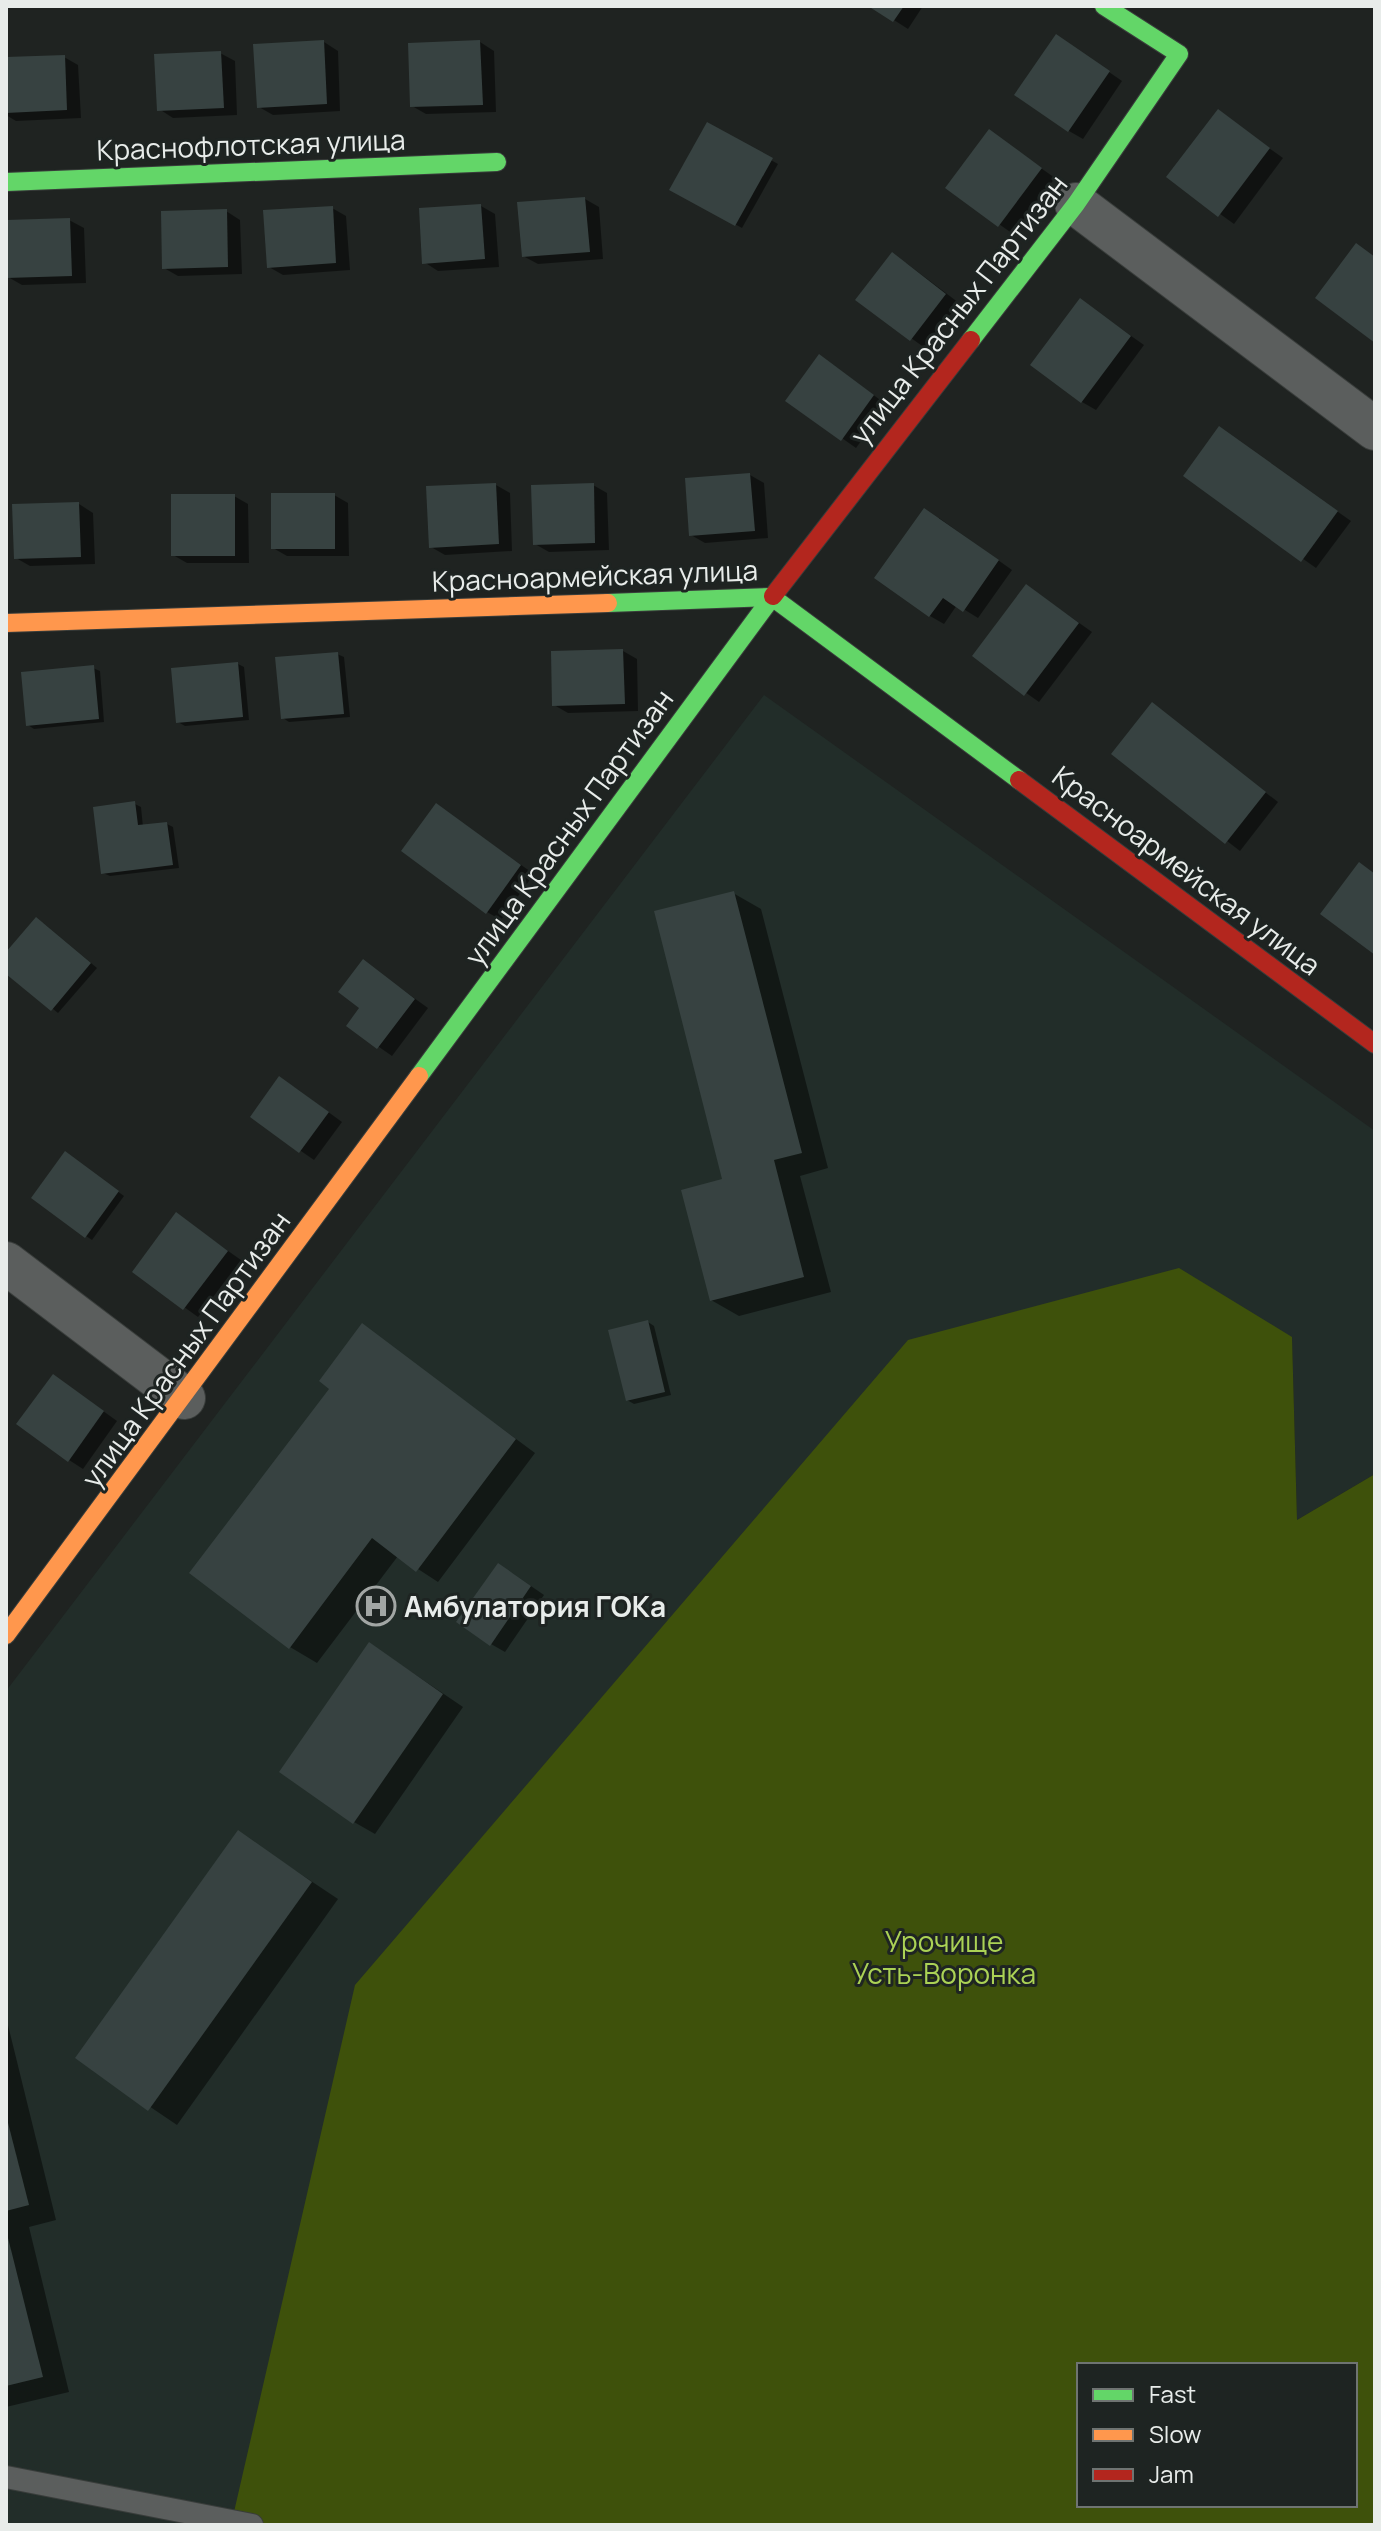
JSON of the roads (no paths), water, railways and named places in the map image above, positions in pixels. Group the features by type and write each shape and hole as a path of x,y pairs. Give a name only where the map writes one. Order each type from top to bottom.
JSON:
{"street":[{"name":"улица Красных Партизан","path":"6,1635 184,1398 772,597 1076,204 1179,54 1104,6"},
{"name":"Краснофлотская улица","path":"6,182 497,162"},
{"path":"1076,204 1375,429"},
{"name":"Красноармейская улица","path":"6,623 772,597 1375,1044"},
{"path":"6,1263 184,1398"}],"lane":[{"path":"6,2477 252,2525"}],"place":[{"name":"Амбулатория ГОКа","path":"376,1606"}],"park label":[{"name":"Урочище Усть-Воронка","path":"944,1957"}]}
